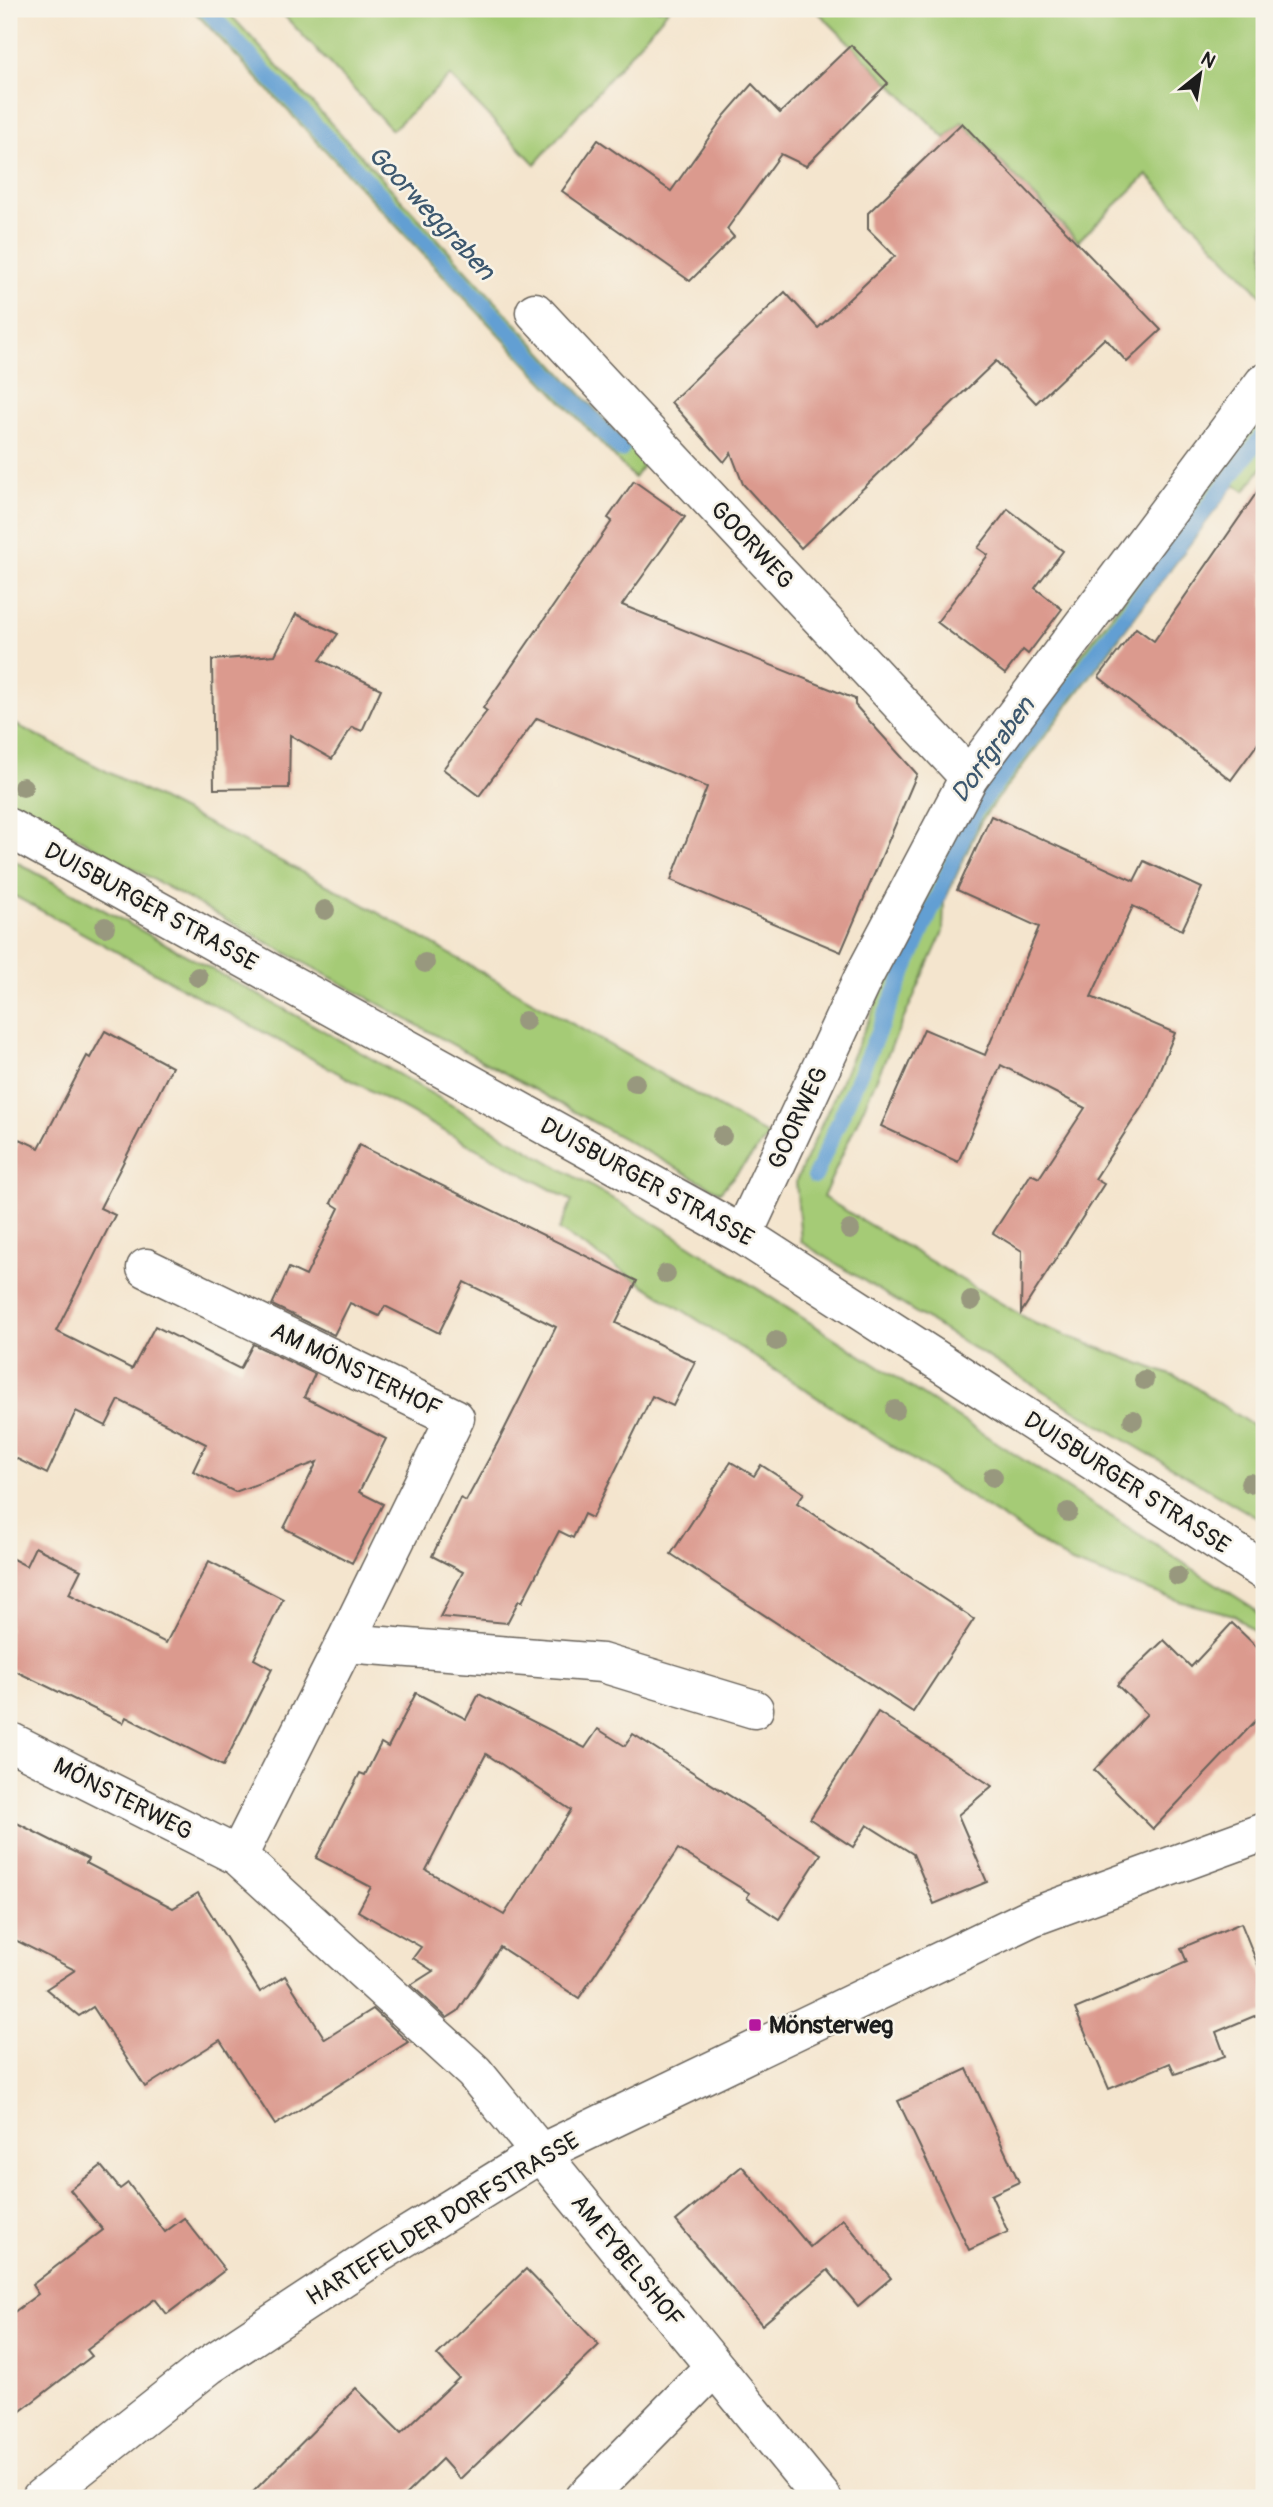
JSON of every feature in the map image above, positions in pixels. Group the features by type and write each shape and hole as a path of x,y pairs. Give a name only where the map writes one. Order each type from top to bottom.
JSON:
{"street":[{"name":"GOORWEG","path":"535,312 968,777"},
{"name":"GOORWEG","path":"743,1235 864,976 968,777 1264,383"},
{"name":"DUISBURGER STRASSE","path":"9,828 743,1235 1264,1571"},
{"name":"AM MÖNSTERHOF","path":"146,1268 455,1418 345,1643"},
{"path":"238,1856 345,1643 602,1663 754,1709"},
{"name":"MÖNSTERWEG","path":"9,1741 238,1856 474,2072 541,2153"},
{"name":"HARTEFELDER DORFSTRASSE","path":"41,2498 208,2366 381,2252 541,2153 1032,1917 1264,1832"},
{"name":"AM EYBELSHOF","path":"541,2153 713,2368 822,2498"},
{"path":"585,2498 713,2368"}],"green space":[{"path":"192,9 225,9 645,463 634,478"},
{"path":"278,9 669,9 535,164 450,76 392,130"},
{"path":"815,9 1264,9 1264,298 1147,175 1078,241 962,122 945,138"},
{"path":"1264,414 1264,465 1245,491 1235,484 981,821 944,902 943,932 823,1197 1036,1324 1184,1380 1264,1433 1264,1522 1069,1407 801,1242 796,1181 963,811"},
{"path":"9,721 350,897 769,1136 720,1192 9,800"},
{"path":"9,858 317,1027 663,1228 1252,1607 1264,1623 1264,1640 1234,1615 1182,1602 1072,1563 559,1230 572,1201 9,893"}],"building":[{"path":"851,45 888,83 806,166 781,154 727,229 734,237 690,281 562,191 598,140 671,191 725,115 752,84 780,113"},
{"path":"962,123 1161,330 1127,362 1105,338 1036,403 996,361 801,548 743,484 731,453 724,462 671,402 785,292 818,328 895,256 868,229 868,213"},
{"path":"634,481 685,517 622,605 855,699 855,705 917,774 841,952 671,880 707,787 537,718 479,796 443,769 487,711 483,708 612,521 608,518"},
{"path":"1264,482 1264,735 1231,780 1099,677 1136,628 1154,641"},
{"path":"1008,509 1063,551 1035,588 1062,609 1028,654 1023,650 1005,674 937,622 988,555 978,548"},
{"path":"296,614 338,634 320,660 381,689 362,731 352,727 332,759 290,735 289,788 214,789 212,660 275,655"},
{"path":"991,816 1134,881 1144,861 1202,888 1182,930 1133,906 1091,997 1175,1033 1148,1097 1095,1179 1104,1184 1021,1313 1022,1251 993,1233 1031,1174 1039,1178 1085,1108 1001,1065 958,1162 881,1126 924,1029 985,1055 1039,927 957,890"},
{"path":"105,1031 172,1067 100,1208 115,1215 56,1331 132,1369 155,1326 240,1369 253,1344 315,1374 304,1397 386,1439 359,1492 383,1504 352,1563 284,1528 317,1462 235,1492 193,1471 206,1444 119,1400 106,1426 76,1411 47,1474 9,1455 9,1161 20,1139 39,1148 87,1056 90,1058"},
{"path":"359,1145 637,1281 616,1323 695,1362 673,1406 652,1396 592,1518 584,1514 573,1538 559,1531 522,1602 519,1600 507,1623 440,1617 463,1572 432,1556 460,1498 466,1501 498,1442 556,1327 464,1282 439,1333 385,1306 379,1316 350,1303 334,1335 272,1305 289,1268 306,1276 339,1208 331,1203"},
{"path":"731,1462 754,1476 761,1465 804,1493 797,1503 974,1619 913,1712 671,1554"},
{"path":"35,1547 81,1570 69,1594 166,1643 209,1561 283,1599 254,1659 272,1669 223,1766 126,1717 123,1723 9,1668 9,1557 26,1566"},
{"path":"1232,1623 1264,1654 1264,1712 1153,1829 1094,1770 1147,1714 1117,1685 1164,1640 1191,1667"},
{"path":"416,1693 466,1719 479,1694 585,1748 598,1729 625,1746 633,1734 821,1854 779,1919 747,1898 749,1893 678,1849 579,1998 500,1947 458,2011 447,2018 411,1985 433,1971 413,1958 421,1947 358,1911 371,1887 316,1858 360,1773 365,1775 381,1743 388,1747","holes":["486,1754 571,1810 504,1915 426,1870"]},
{"path":"878,1712 992,1786 958,1815 987,1882 934,1904 913,1854 867,1825 853,1847 810,1819"},
{"path":"9,1819 88,1859 86,1863 173,1908 198,1893 260,1992 285,1976 325,2039 373,2009 408,2042 275,2125 220,2040 145,2087 93,2007 79,2016 46,1989 75,1970 9,1937"},
{"path":"1241,1923 1264,1980 1264,2012 1216,2032 1225,2056 1175,2074 1170,2063 1109,2089 1075,2009 1187,1962 1181,1948"},
{"path":"967,2069 1019,2182 991,2195 1008,2232 969,2250 898,2101"},
{"path":"101,2166 120,2189 128,2183 165,2232 184,2218 225,2270 167,2314 155,2299 87,2350 92,2356 9,2420 9,2316 38,2294 32,2285 103,2230 70,2190"},
{"path":"742,2166 810,2247 843,2219 891,2278 858,2306 828,2270 762,2325 676,2221"},
{"path":"526,2269 599,2345 460,2479 442,2459 402,2498 247,2498 356,2388 401,2433 459,2378 437,2355"}],"waterway":[{"name":"Goorweggraben","path":"206,9 621,450"},
{"name":"Dorfgraben","path":"815,1176 974,813 1264,433"}],"place":[{"name":"Mönsterweg","path":"755,2025"}]}
